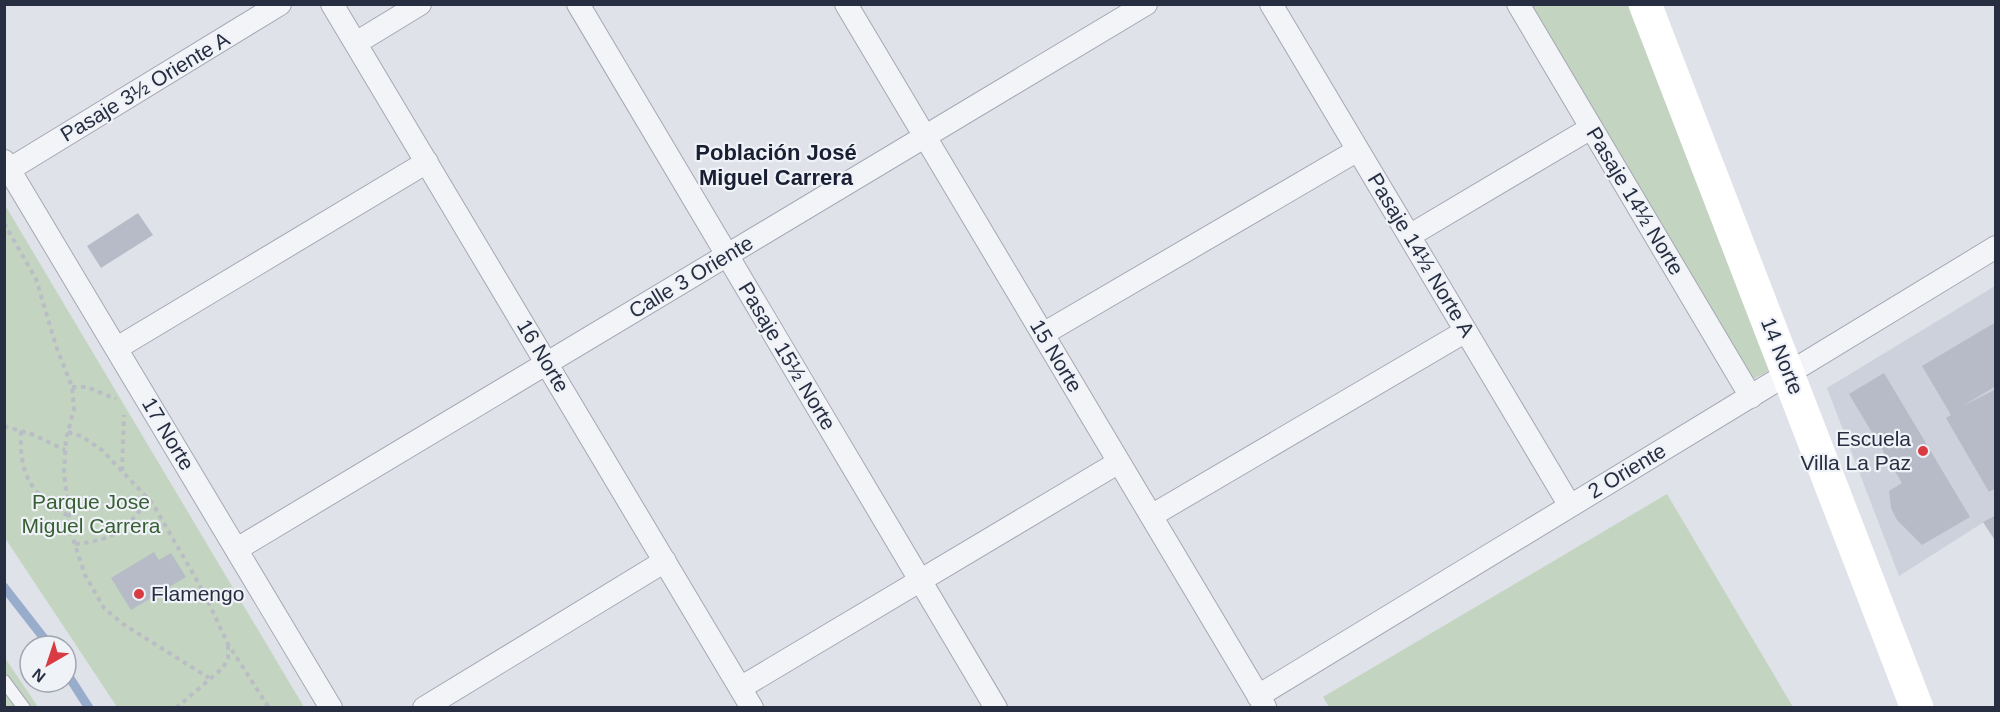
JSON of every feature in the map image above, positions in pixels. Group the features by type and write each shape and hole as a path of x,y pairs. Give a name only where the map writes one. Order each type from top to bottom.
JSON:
{"street":[{"name":"Pasaje 3½ Oriente A","path":"7,165 280,4"},
{"name":"16 Norte","path":"332,4 752,708"},
{"path":"356,43 420,4"},
{"name":"Pasaje 15½ Norte","path":"578,4 996,708"},
{"name":"15 Norte","path":"846,4 1262,702"},
{"name":"Calle 3 Oriente","path":"237,549 1146,4"},
{"name":"Pasaje 14½ Norte A","path":"1271,4 1570,506"},
{"name":"Pasaje 14½ Norte","path":"1518,4 1751,396"},
{"name":"14 Norte","path":"1645,4 1789,371 1917,708"},
{"path":"1409,236 1592,128"},
{"path":"1043,334 1358,150"},
{"path":"117,348 427,162"},
{"name":"17 Norte","path":"7,165 332,708"},
{"name":"2 Oriente","path":"1262,702 1570,506 1995,247"},
{"path":"1151,516 1466,331"},
{"path":"740,688 1119,462"},
{"path":"424,708 665,561"}],"lane":[{"path":"4,681 24,708"}],"path":[{"path":"4,223 36,279 56,346 72,387 74,410 65,450 69,516 85,575 104,608 153,645 209,678"},
{"path":"72,387 87,387 122,403"},
{"path":"122,403 142,390"},
{"path":"122,403 125,423 122,471"},
{"path":"4,426 65,450"},
{"path":"21,431 20,451 25,474 36,494 49,505 69,516"},
{"path":"68,432 81,436 102,450 163,518 228,644 269,708"},
{"path":"75,544 111,537 124,529 148,499"},
{"path":"176,708 223,668 228,657 228,644"}],"shaded area":[{"name":"Escuela Villa La Paz","path":"1995,286 1995,515 1899,576 1827,388"}],"green space":[{"path":"1524,5 1638,5 1777,367 1751,380"},
{"name":"Parque Jose Miguel Carrera","path":"5,205 304,707 117,707 78,648 78,634 69,634 5,538"},
{"path":"1667,494 1793,707 1329,707 1323,697"},
{"path":"5,658 18,677 18,694 29,694 38,707 5,707"}],"building":[{"path":"138,213 153,235 101,268 87,246"},
{"path":"1996,322 1996,386 1961,407 1996,389 1996,488 1989,492 1946,418 1951,415 1922,366"},
{"path":"1884,373 1970,517 1922,545 1897,520 1891,508 1889,491 1902,483 1849,394"},
{"path":"1996,515 1996,542 1983,522"},
{"name":"Flamengo","path":"154,552 159,560 171,553 186,577 131,610 111,578"}],"waterway":[{"path":"4,587 41,634"},
{"path":"78,691 89,708"}],"place":[{"name":"Escuela Villa La Paz","path":"1923,451"},
{"name":"Flamengo","path":"139,594"}],"district":[{"name":"Población José Miguel Carrera","path":"776,164"}]}
